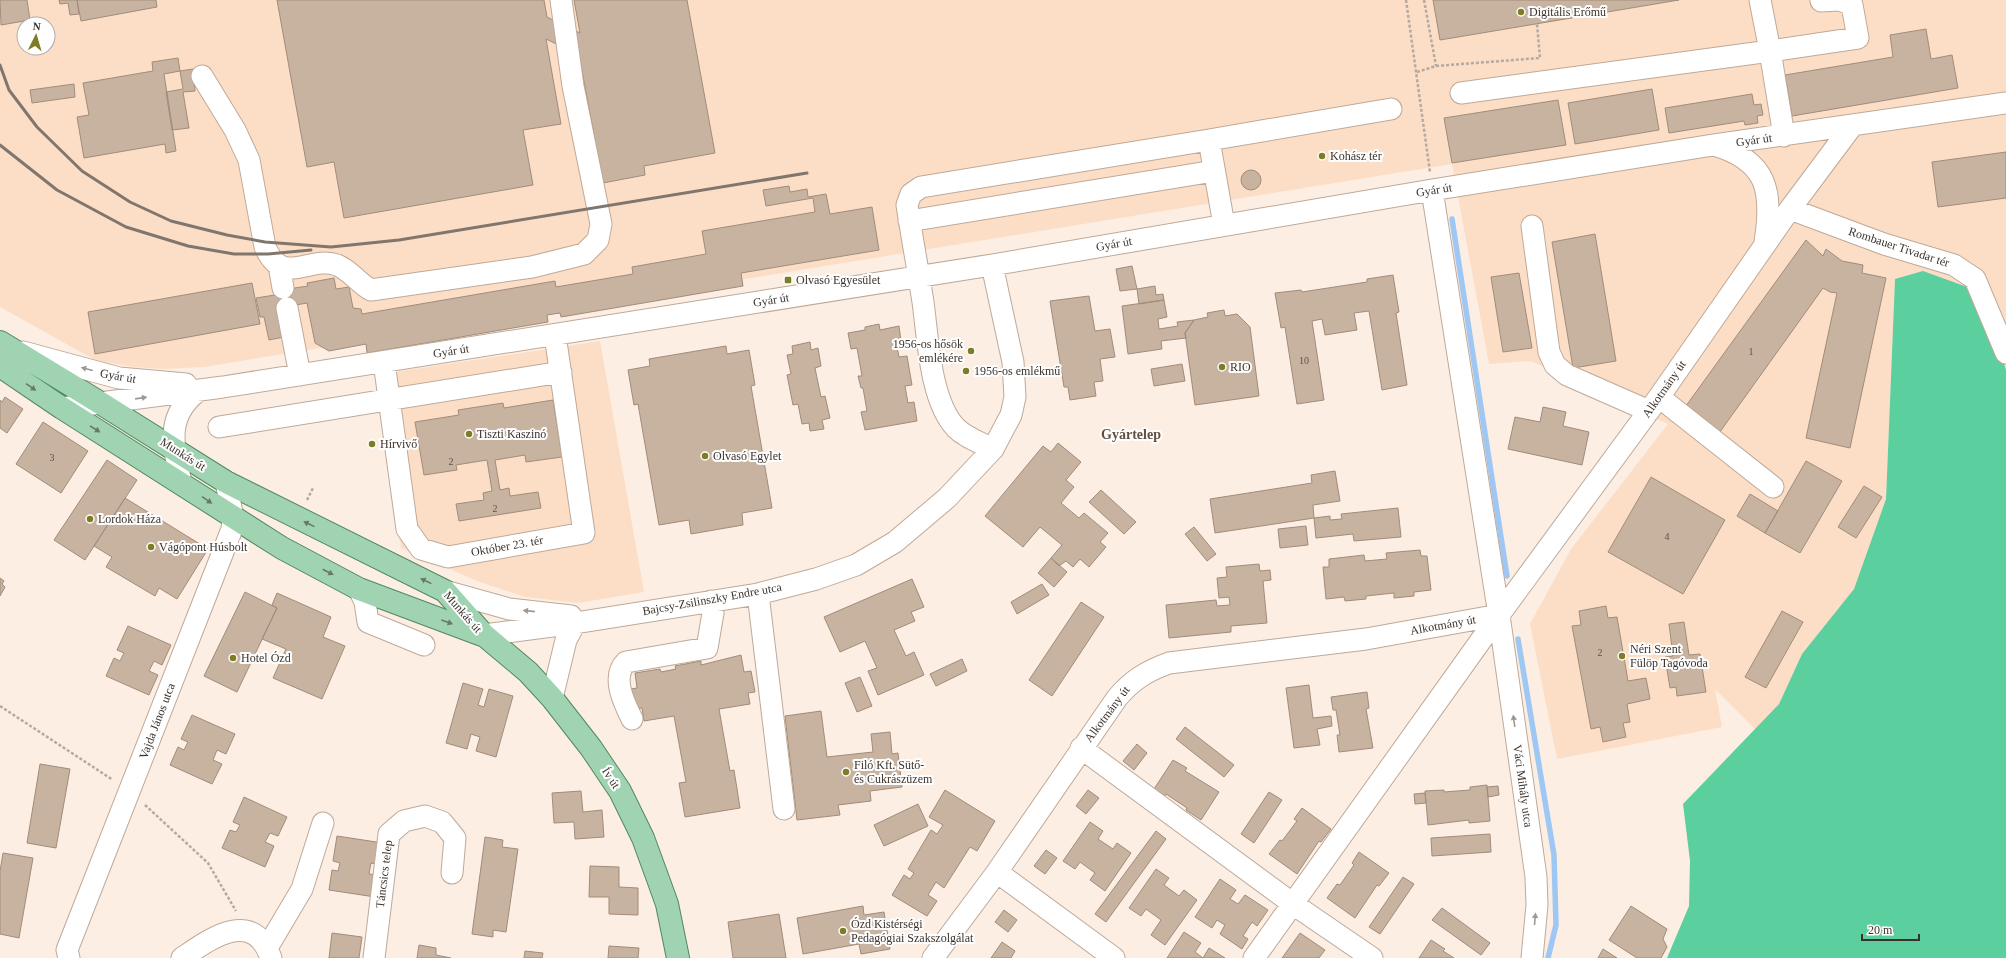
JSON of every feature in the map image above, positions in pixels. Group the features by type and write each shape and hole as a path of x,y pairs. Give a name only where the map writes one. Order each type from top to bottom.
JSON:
{"main road":[{"name":"Munkás út","path":"8,346 174,448 226,482 445,591 484,635"},
{"name":"Munkás út","path":"0,366 62,408 282,548 359,589 484,635"},
{"name":"Ív út","path":"484,635 528,672 552,698 591,748 620,791 643,838 667,904 678,958"}],"street":[{"path":"202,76 235,130 250,160 265,247 271,260 279,265 294,268 316,264 336,265 347,270 361,285 372,290 532,267 584,254 598,240 601,224 573,86 560,0"},
{"path":"1760,0 1784,136"},
{"path":"1461,93 1858,38 1852,5 1834,0"},
{"name":"Gyár út","path":"62,408 198,391 384,362 919,277 1432,190 1713,145 2006,103"},
{"path":"993,449 971,438 956,428 944,408 937,386 930,354 909,221 907,205 911,194 921,187 1391,109"},
{"name":"Alkotmány út","path":"933,958 997,872 1081,748 1127,686 1141,675 1162,666 1366,638 1499,615 1654,404 1790,208 1852,126"},
{"path":"1209,140 1224,226"},
{"path":"1713,145 1730,150 1752,164 1764,182 1769,204 1765,244"},
{"path":"909,221 1214,171"},
{"name":"Váci Mihály utca","path":"1432,190 1499,615 1536,877 1537,905 1532,958"},
{"name":"Rombauer Tivadar tér","path":"1790,208 1884,244 1954,265 1959,268 1975,279 2006,353"},
{"path":"1532,226 1549,352 1555,365 1567,375 1654,404 1773,488"},
{"path":"279,265 300,375"},
{"name":"Bajcsy-Zsilinszky Endre utca","path":"484,635 575,623 758,594 816,579 856,565 895,542 947,498 993,449 1011,415 1015,397 1013,362 992,265"},
{"name":"Október 23. tér","path":"384,362 407,529 421,549 448,557 584,533 555,335"},
{"name":"Gyár út","path":"8,346 119,378 223,387"},
{"path":"219,427 561,372"},
{"path":"181,483 174,448 173,433 181,408 187,399 198,391"},
{"name":"Vajda János utca","path":"69,958 67,950 232,529 233,518 226,482"},
{"path":"359,589 365,602 368,622 424,645"},
{"path":"445,591 509,609 596,619"},
{"path":"758,594 784,809"},
{"path":"632,719 624,705 619,679 620,668 626,662 707,648 712,613 711,601"},
{"path":"1254,958 1499,615"},
{"path":"552,698 566,640 575,623"},
{"path":"1081,748 1293,904 1372,958"},
{"name":"Táncsics telep","path":"374,958 389,834 404,821 425,816 442,822 454,838 452,874"},
{"path":"182,958 210,939 231,930 248,932 260,939 269,953 302,889 323,823"},
{"path":"997,872 1114,958"}],"path":[{"path":"1406,0 1432,190"},
{"path":"1424,0 1434,67"},
{"path":"1417,72 1434,67 1540,58 1537,24"},
{"path":"305,506 313,488"},
{"path":"0,706 129,790 208,863 248,932"}],"shaded area":[{"path":"0,0 2006,0 2006,370 1981,292 1895,279 1886,499 1854,589 1802,654 1779,704 1755,729 1715,689 1722,727 1557,759 1530,624 1571,549 1668,424 1531,361 1489,364 1452,164 204,367 161,369 134,367 97,361 0,307"},
{"path":"600,341 644,592 578,603 525,597 477,581 401,548 375,375"}],"green space":[{"path":"1923,271 1981,292 2006,370 2006,958 1667,958 1689,906 1690,861 1683,804 1779,704 1802,654 1854,589 1886,499 1895,279"}],"building":[{"path":"0,0 27,0 29,16 16,16 16,22 1,25"},
{"path":"59,0 77,0 79,14 70,15 68,3 60,4"},
{"path":"77,0 156,0 157,7 81,21"},
{"path":"277,0 544,0 547,17 580,33 574,0 687,0 715,153 644,166 645,175 603,183 579,55 546,39 561,124 523,130 533,185 344,218 334,162 307,167"},
{"name":"Digitális Erőmű","path":"1433,0 1679,0 1440,40"},
{"path":"1926,29 1931,59 1952,55 1958,88 1792,116 1785,75 1893,57 1890,35"},
{"path":"178,58 180,71 164,74 176,151 166,153 165,144 84,158 77,117 89,115 83,83 153,71 152,62"},
{"path":"193,69 195,91 183,92 189,128 172,130 166,92 183,89 180,71"},
{"path":"74,84 75,97 32,103 30,90"},
{"path":"1652,89 1659,130 1575,144 1568,103"},
{"path":"1752,94 1754,105 1761,104 1763,115 1757,116 1758,123 1745,125 1744,121 1669,133 1665,108"},
{"path":"1558,100 1566,145 1452,163 1444,118"},
{"path":"2006,152 2006,198 1938,207 1932,162"},
{"path":"1251,170 1258,173 1261,180 1258,187 1251,190 1244,187 1241,180 1244,173"},
{"path":"789,186 790,192 807,189 808,197 826,194 830,214 872,207 879,250 741,273 743,286 561,317 560,313 547,315 548,322 367,353 366,344 329,351 315,343 307,303 279,308 284,337 269,340 264,317 260,317 256,298 275,295 275,291 308,286 307,283 334,278 336,289 349,287 353,308 361,309 362,314 555,281 556,287 633,274 632,267 706,254 702,231 815,212 813,198 766,206 763,190"},
{"path":"1595,234 1616,361 1573,368 1552,242"},
{"path":"1806,240 1823,256 1826,249 1842,261 1863,265 1862,273 1886,278 1850,448 1806,438 1837,293 1830,292 1823,288 1717,436 1683,410"},
{"path":"1132,266 1137,289 1120,291 1116,269"},
{"path":"1519,273 1532,348 1503,352 1491,277"},
{"path":"1393,275 1399,312 1396,313 1407,385 1382,390 1369,311 1354,313 1357,330 1325,335 1322,319 1312,321 1324,400 1297,404 1285,327 1281,328 1275,293 1301,290 1302,292 1367,282 1367,279"},
{"path":"252,283 260,324 95,354 88,312"},
{"path":"1155,286 1156,295 1163,294 1164,300 1139,304 1137,289"},
{"path":"1089,296 1095,331 1110,329 1115,357 1100,359 1103,381 1094,382 1096,396 1070,400 1068,387 1064,387 1050,301"},
{"path":"1164,300 1167,317 1158,319 1159,329 1178,326 1177,322 1194,320 1185,333 1186,338 1161,341 1162,349 1128,354 1122,306"},
{"name":"RIO","path":"1224,310 1225,316 1237,314 1250,327 1259,396 1195,405 1185,333 1194,320 1208,317 1207,313"},
{"path":"879,324 880,330 899,326 901,341 896,342 899,357 907,356 912,385 905,386 908,403 914,402 917,421 865,430 861,412 867,411 863,388 861,388 858,376 862,376 857,348 851,349 848,333 865,330 865,327"},
{"path":"810,342 811,350 818,348 821,366 815,368 821,397 825,396 830,418 822,420 824,429 810,431 809,423 802,424 798,404 793,405 787,375 791,374 787,355 793,354 792,346"},
{"name":"Olvasó Egylet","path":"726,346 727,354 749,350 755,385 751,386 772,508 742,513 743,525 691,534 689,520 659,525 638,404 634,405 628,370 650,366 649,359"},
{"path":"1182,364 1185,381 1154,386 1151,369"},
{"path":"5,397 23,409 7,433 0,428 0,400 2,402"},
{"path":"553,400 562,457 526,462 525,455 495,460 500,490 509,488 510,496 538,492 541,508 459,521 456,504 484,500 483,493 492,491 487,460 456,465 457,470 424,475 415,422 459,415 458,410 503,403 504,408"},
{"path":"1543,407 1566,412 1563,426 1589,432 1582,465 1508,449 1515,417 1540,422"},
{"path":"43,422 88,451 61,493 16,464"},
{"path":"1058,443 1081,462 1066,480 1074,487 1061,503 1079,518 1084,513 1108,533 1100,542 1106,547 1089,567 1080,559 1073,567 1066,561 1059,566 1051,558 1062,545 1040,527 1023,547 985,516 1043,446 1051,452"},
{"name":"Lordok Háza","path":"107,460 137,480 85,560 54,540"},
{"path":"1806,461 1842,481 1800,553 1765,533"},
{"path":"1335,471 1340,501 1313,505 1314,518 1215,533 1210,499 1312,483 1311,475"},
{"path":"1651,477 1725,520 1683,594 1608,552"},
{"path":"1864,486 1882,497 1856,538 1838,527"},
{"path":"1101,490 1136,522 1124,534 1089,502"},
{"path":"1750,494 1778,511 1765,533 1737,516"},
{"name":"Vágópont Húsbolt","path":"125,498 208,549 177,599 159,588 155,596 106,567 112,557 94,546"},
{"path":"1398,508 1401,537 1354,541 1353,534 1316,538 1314,518 1330,516 1330,520 1342,519 1341,514"},
{"path":"1306,526 1308,545 1280,548 1278,529"},
{"path":"1194,527 1216,554 1207,561 1185,534"},
{"path":"1420,550 1421,556 1427,556 1431,590 1414,592 1414,596 1394,598 1394,593 1366,596 1366,599 1345,601 1344,597 1326,599 1323,567 1329,567 1329,559 1364,555 1365,561 1387,559 1386,553"},
{"path":"1051,558 1067,572 1054,587 1038,573"},
{"path":"1259,564 1260,571 1270,570 1271,580 1263,581 1267,623 1231,626 1231,632 1169,638 1166,605 1216,600 1217,606 1230,605 1229,597 1219,598 1217,578 1227,577 1226,567"},
{"path":"0,578 4,581 2,584 5,587 0,596"},
{"path":"912,579 924,607 911,612 915,621 894,630 906,656 914,652 924,675 878,695 868,671 877,668 865,641 840,652 824,617"},
{"path":"1042,584 1049,595 1017,614 1011,602"},
{"name":"Hotel Ózd","path":"245,592 277,608 237,692 204,676"},
{"path":"277,593 331,617 323,637 345,646 322,699 273,678 286,649 262,639 277,608 272,605"},
{"path":"1081,602 1104,617 1052,696 1029,680"},
{"path":"1606,606 1608,618 1617,617 1628,681 1646,678 1650,699 1627,704 1630,722 1623,723 1626,737 1603,742 1600,727 1591,729 1572,626 1581,625 1579,611"},
{"path":"1782,611 1803,622 1766,688 1745,677"},
{"path":"1684,622 1689,655 1700,654 1706,692 1677,696 1676,687 1670,688 1665,657 1673,656 1669,624"},
{"path":"128,626 171,645 162,665 154,661 149,671 158,675 149,695 106,676 114,658 120,661 124,653 117,650"},
{"path":"741,655 744,672 751,671 755,692 748,693 750,704 719,709 730,771 734,770 740,808 685,817 679,783 686,782 674,716 644,721 642,708 635,709 631,689 637,688 635,673 660,669 661,672 676,669 675,666 701,661 701,665"},
{"path":"962,659 967,671 936,686 930,674"},
{"path":"860,677 872,706 857,712 845,683"},
{"path":"463,683 483,689 478,705 484,707 489,689 513,696 496,757 476,751 480,737 471,734 467,749 446,743"},
{"path":"1309,685 1313,718 1331,716 1332,726 1317,729 1320,745 1294,748 1286,688"},
{"path":"1367,692 1369,708 1366,709 1373,748 1339,752 1337,735 1340,735 1336,710 1333,710 1331,697"},
{"name":"Filó Kft. Sütő- és Cukrászüzem","path":"821,711 827,757 873,752 871,734 890,732 892,754 898,753 902,787 870,791 871,801 838,805 840,815 797,820 785,716"},
{"path":"192,715 235,734 226,754 217,750 213,760 222,764 212,784 170,765 178,747 184,750 188,742 181,739"},
{"path":"1185,727 1234,765 1224,777 1176,739"},
{"path":"1137,744 1147,753 1134,770 1123,761"},
{"path":"1173,760 1187,768 1185,771 1219,792 1201,820 1186,810 1187,808 1166,794 1164,797 1154,789"},
{"path":"40,764 70,769 56,848 27,843"},
{"path":"1487,785 1490,821 1469,823 1469,820 1428,825 1425,791 1444,790 1444,792 1470,790 1470,787"},
{"path":"1498,786 1499,795 1488,797 1487,787"},
{"path":"945,790 995,821 977,851 970,847 944,888 936,882 928,895 937,901 927,916 892,895 904,875 910,879 914,873 908,869 931,830 937,834 943,825 929,817"},
{"path":"1088,790 1099,798 1086,814 1076,806"},
{"path":"581,791 583,812 602,810 604,837 575,839 574,822 554,823 552,793"},
{"path":"1269,792 1282,800 1254,843 1241,834"},
{"path":"1425,793 1426,803 1415,804 1414,794"},
{"path":"244,797 287,817 278,836 270,833 265,842 274,846 265,867 222,848 230,830 236,832 240,825 233,822"},
{"path":"918,804 928,826 884,846 874,825"},
{"path":"1302,808 1331,829 1321,842 1319,841 1297,874 1269,854 1280,840 1282,841 1297,821 1294,819"},
{"path":"1090,822 1103,831 1098,839 1113,849 1117,843 1131,853 1105,891 1090,880 1095,873 1080,862 1075,869 1063,861"},
{"path":"1156,831 1166,839 1106,922 1095,914"},
{"path":"1490,834 1491,852 1432,856 1431,838"},
{"path":"337,836 383,843 380,865 371,863 369,874 378,875 375,897 329,890 332,870 338,871 340,863 333,861"},
{"path":"485,837 503,840 502,847 518,849 506,932 493,930 493,937 472,934"},
{"path":"1046,850 1057,858 1045,874 1034,866"},
{"path":"1359,852 1389,873 1379,886 1377,885 1355,918 1327,898 1337,884 1340,885 1354,865 1352,863"},
{"path":"3,853 33,858 19,938 0,934 0,871"},
{"path":"590,866 619,867 619,887 638,888 638,915 609,914 609,897 589,897"},
{"path":"1156,869 1169,878 1164,885 1179,896 1184,890 1197,900 1165,945 1151,935 1161,920 1146,909 1141,916 1129,908"},
{"path":"1403,877 1414,884 1380,934 1369,927"},
{"path":"1220,879 1236,890 1230,899 1238,904 1245,895 1268,910 1257,926 1252,922 1243,936 1248,939 1242,949 1220,934 1225,925 1217,920 1212,928 1195,917"},
{"name":"Ózd Kistérségi Pedagógiai Szakszolgálat","path":"863,906 864,915 884,912 890,949 861,954 859,944 803,954 797,918"},
{"path":"1631,906 1667,929 1663,939 1667,947 1661,958 1637,958 1609,940"},
{"path":"1442,908 1490,943 1481,955 1432,920"},
{"path":"1004,910 1017,920 1008,932 995,922"},
{"path":"779,914 786,958 733,958 728,922"},
{"path":"1184,932 1201,943 1195,952 1203,958 1167,958"},
{"path":"332,933 362,937 359,958 329,958"},
{"path":"1300,933 1325,950 1319,958 1282,958"},
{"path":"1431,940 1445,949 1443,951 1454,958 1419,958"},
{"path":"1002,942 1015,951 1011,958 991,958"},
{"path":"419,945 436,948 436,955 451,958 417,958"},
{"path":"609,946 639,948 638,958 608,958"},
{"path":"1209,948 1225,958 1203,958"},
{"path":"1603,949 1617,958 1598,958"},
{"path":"525,951 543,953 542,958 524,958"}],"waterway":[{"path":"1452,219 1507,576"},
{"path":"1518,639 1554,855 1556,925 1548,958"}],"railway":[{"path":"0,65 9,90 37,127 82,171 130,202 171,221 227,235 265,242 331,247 399,240 807,173"},
{"path":"0,145 57,190 126,227 188,246 234,254 268,254 311,250"}],"place":[{"name":"Digitális Erőmű","path":"1521,12"},
{"name":"Kohász tér","path":"1322,156"},
{"name":"Olvasó Egyesület","path":"788,280"},
{"name":"1956-os hősök emlékére","path":"971,351"},
{"name":"RIO","path":"1222,367"},
{"name":"1956-os emlékmű","path":"966,371"},
{"name":"Tiszti Kaszinó","path":"469,434"},
{"name":"Hírvivő","path":"372,444"},
{"name":"Olvasó Egylet","path":"705,456"},
{"name":"Lordok Háza","path":"90,519"},
{"name":"Vágópont Húsbolt","path":"151,547"},
{"name":"Néri Szent Fülöp Tagóvoda","path":"1622,656"},
{"name":"Hotel Ózd","path":"233,658"},
{"name":"Filó Kft. Sütő- és Cukrászüzem","path":"846,772"},
{"name":"Ózd Kistérségi Pedagógiai Szakszolgálat","path":"843,931"}],"district":[{"name":"Gyártelep","path":"1131,434"}]}
